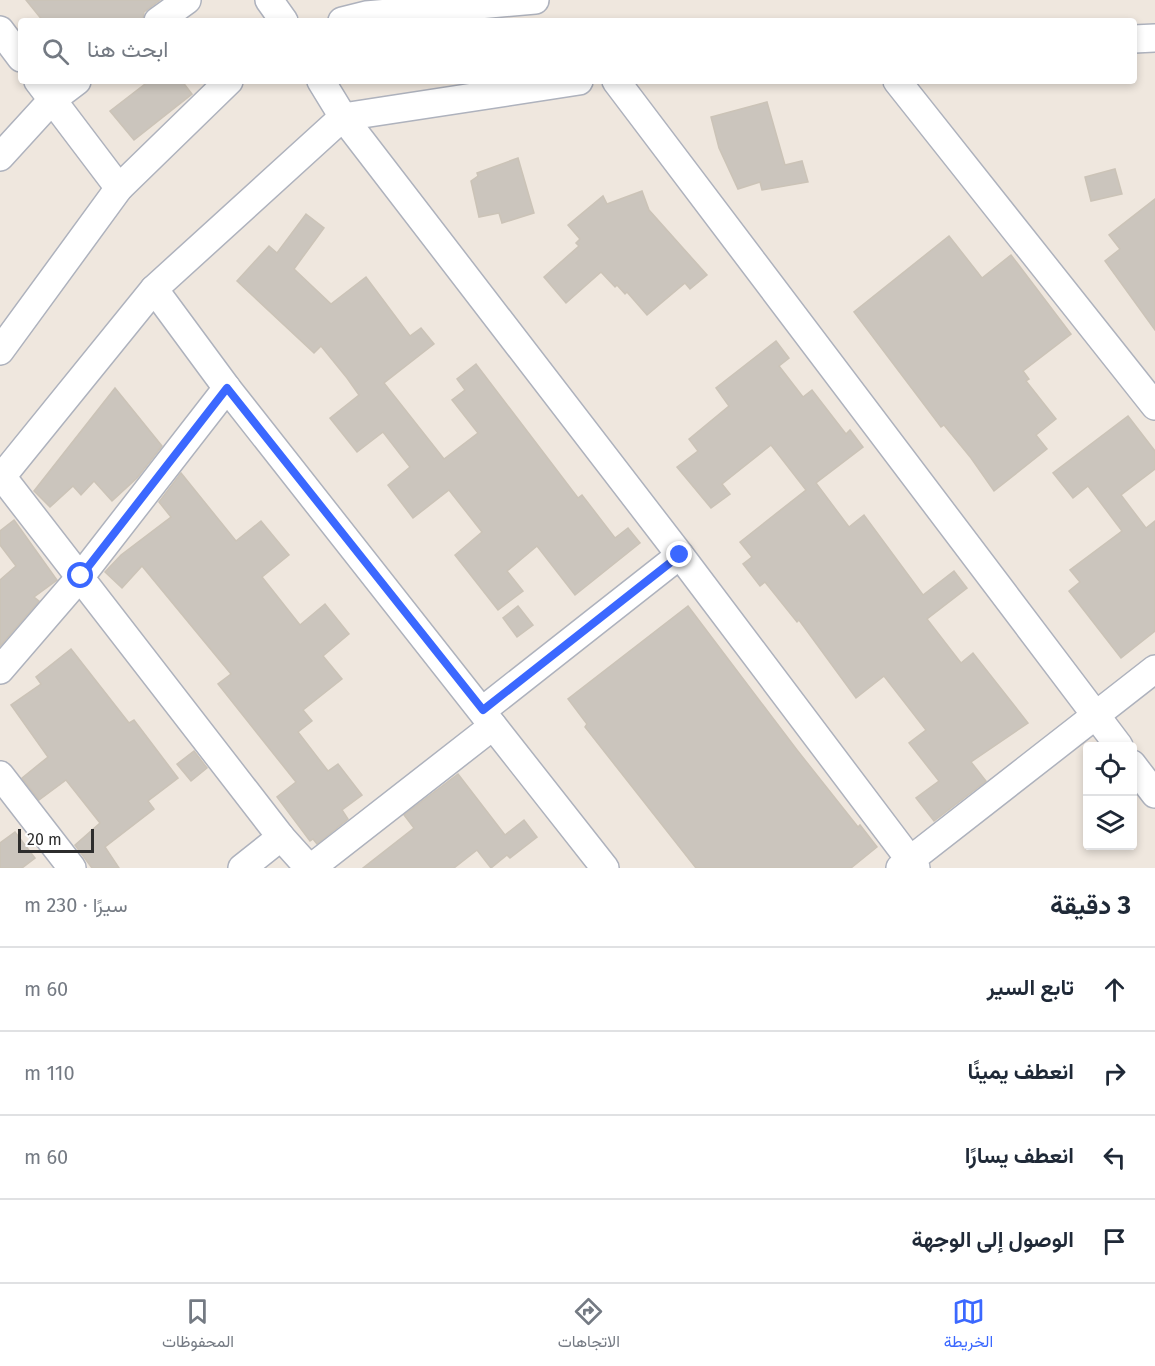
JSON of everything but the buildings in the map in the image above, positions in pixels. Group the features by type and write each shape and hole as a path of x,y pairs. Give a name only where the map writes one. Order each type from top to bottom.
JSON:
{"street":[{"path":"162,18 187,0"},
{"path":"269,0 282,18"},
{"path":"354,18 535,0"},
{"path":"0,30 18,54"},
{"path":"0,157 45,90 66,84"},
{"path":"0,351 119,188 226,84"},
{"path":"323,84 343,117 680,555 908,865 1094,715 1155,669"},
{"path":"559,84 343,117 154,289 1,477 81,576 281,837 310,868 680,555"},
{"path":"618,84 1115,742"},
{"path":"899,84 1155,406"},
{"path":"45,90 119,188"},
{"path":"154,289 227,388 605,868"},
{"path":"0,670 81,576 227,388"},
{"path":"1137,771 1155,794"},
{"path":"0,775 72,868"},
{"path":"242,868 281,837"}],"route":[{"path":"81,576 227,388 483,710 680,555"}]}
